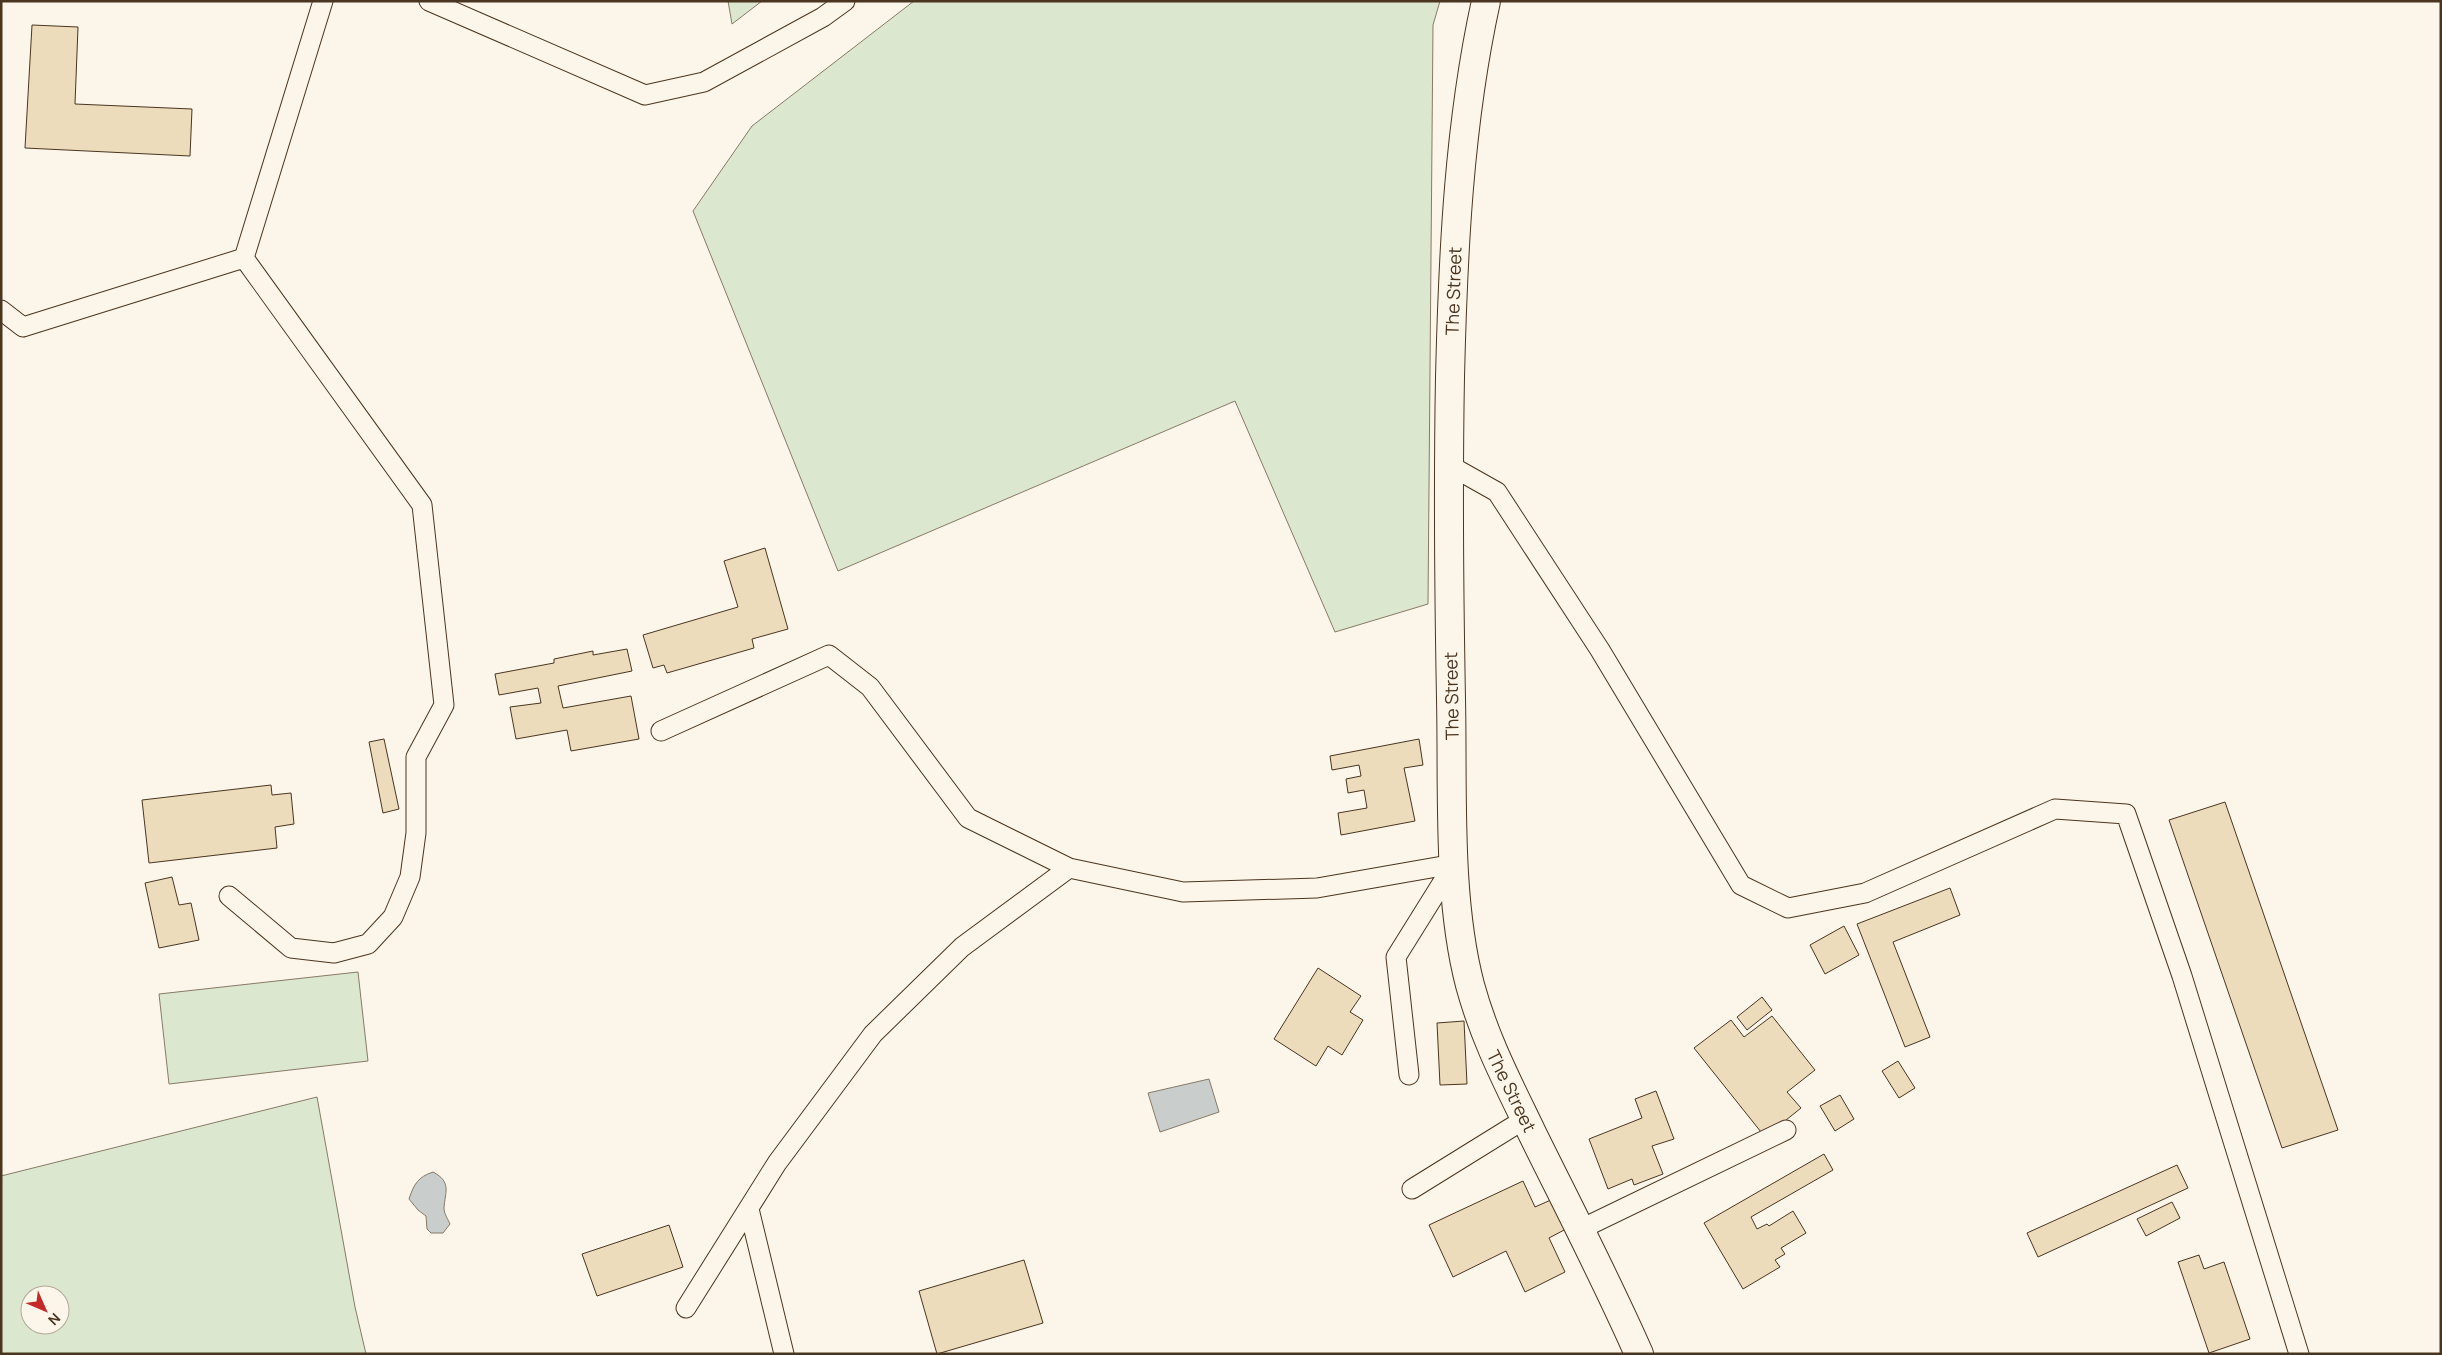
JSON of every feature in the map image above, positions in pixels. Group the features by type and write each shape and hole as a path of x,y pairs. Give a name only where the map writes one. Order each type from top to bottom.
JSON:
{"street":[{"name":"The Street","path":"1486,1 1470,95 1457,210 1452,296 1449,465 1454,864 1460,925 1470,983 1492,1053 1639,1354"}],"lane":[{"path":"244,258 323,1"},
{"path":"430,1 645,95 704,82 823,17 845,1"},
{"path":"1,310 23,327 244,258"},
{"path":"229,896 291,948 334,953 368,944 393,917 410,877 416,833 416,757 444,705 422,505 244,258"},
{"path":"1449,465 1497,492 1600,650 1741,885 1788,908 1865,893 2055,809 2126,814 2182,976 2299,1354"},
{"path":"661,731 829,655 870,688 968,818 1069,868 1183,892 1317,888 1454,864"},
{"path":"1409,1075 1396,957 1454,864"},
{"path":"686,1308 778,1163 873,1034 962,948 1069,868"},
{"path":"1412,1189 1525,1119"},
{"path":"1579,1230 1786,1130"},
{"path":"749,1209 784,1354"}],"green space":[{"path":"728,1 762,1 732,24"},
{"path":"914,1 1440,1 1433,25 1428,604 1335,632 1235,401 838,571 693,211 752,126"},
{"path":"358,972 368,1061 169,1084 159,994"},
{"path":"317,1097 355,1307 366,1354 1,1354 1,1176"}],"shaded area":[{"path":"1209,1079 1219,1112 1160,1132 1148,1093"},
{"path":"433,1172 443,1180 446,1188 444,1210 450,1224 443,1233 431,1233 427,1229 426,1216 409,1199 417,1182"}],"building":[{"path":"32,25 78,27 75,104 192,109 190,156 25,148"},
{"path":"765,548 788,629 752,639 754,648 667,673 664,665 653,668 643,635 738,607 724,561"},
{"path":"627,649 632,671 558,686 563,708 631,696 639,739 571,751 567,730 516,739 510,707 541,703 538,688 499,695 495,674 554,663 554,659 593,651 593,655"},
{"path":"384,739 399,809 383,813 369,742"},
{"path":"1419,739 1423,765 1404,768 1415,821 1341,835 1338,813 1367,808 1364,790 1348,793 1346,779 1361,776 1359,765 1332,770 1330,756"},
{"path":"271,785 272,795 291,793 294,824 275,827 277,848 149,863 142,800"},
{"path":"2225,802 2338,1130 2282,1148 2169,820"},
{"path":"172,877 179,905 191,903 199,940 159,948 145,883"},
{"path":"1950,888 1960,915 1893,942 1930,1037 1905,1047 1857,924"},
{"path":"1844,926 1859,955 1825,974 1810,945"},
{"path":"1318,968 1361,996 1350,1012 1363,1020 1342,1055 1328,1046 1316,1066 1274,1039"},
{"path":"1762,997 1772,1010 1747,1030 1737,1017"},
{"path":"1772,1016 1815,1070 1787,1092 1801,1108 1765,1137 1694,1048 1731,1020 1744,1037"},
{"path":"1464,1021 1467,1084 1440,1085 1437,1023"},
{"path":"1898,1061 1915,1088 1899,1098 1882,1071"},
{"path":"1656,1091 1674,1139 1652,1146 1663,1174 1634,1185 1632,1179 1608,1189 1589,1139 1642,1118 1635,1099"},
{"path":"1840,1095 1854,1119 1835,1131 1820,1106"},
{"path":"1824,1154 1833,1170 1751,1217 1757,1229 1767,1224 1769,1226 1793,1211 1806,1233 1781,1248 1785,1254 1775,1260 1780,1267 1743,1289 1704,1223"},
{"path":"2177,1165 2188,1188 2038,1257 2027,1233"},
{"path":"1523,1181 1535,1207 1553,1199 1566,1229 1549,1238 1565,1272 1525,1292 1506,1251 1453,1277 1429,1225"},
{"path":"2172,1202 2180,1218 2146,1236 2137,1219"},
{"path":"669,1225 683,1267 597,1296 582,1254"},
{"path":"2199,1255 2204,1269 2224,1262 2250,1339 2209,1353 2178,1262"},
{"path":"1024,1260 1043,1323 937,1354 919,1291"}]}
